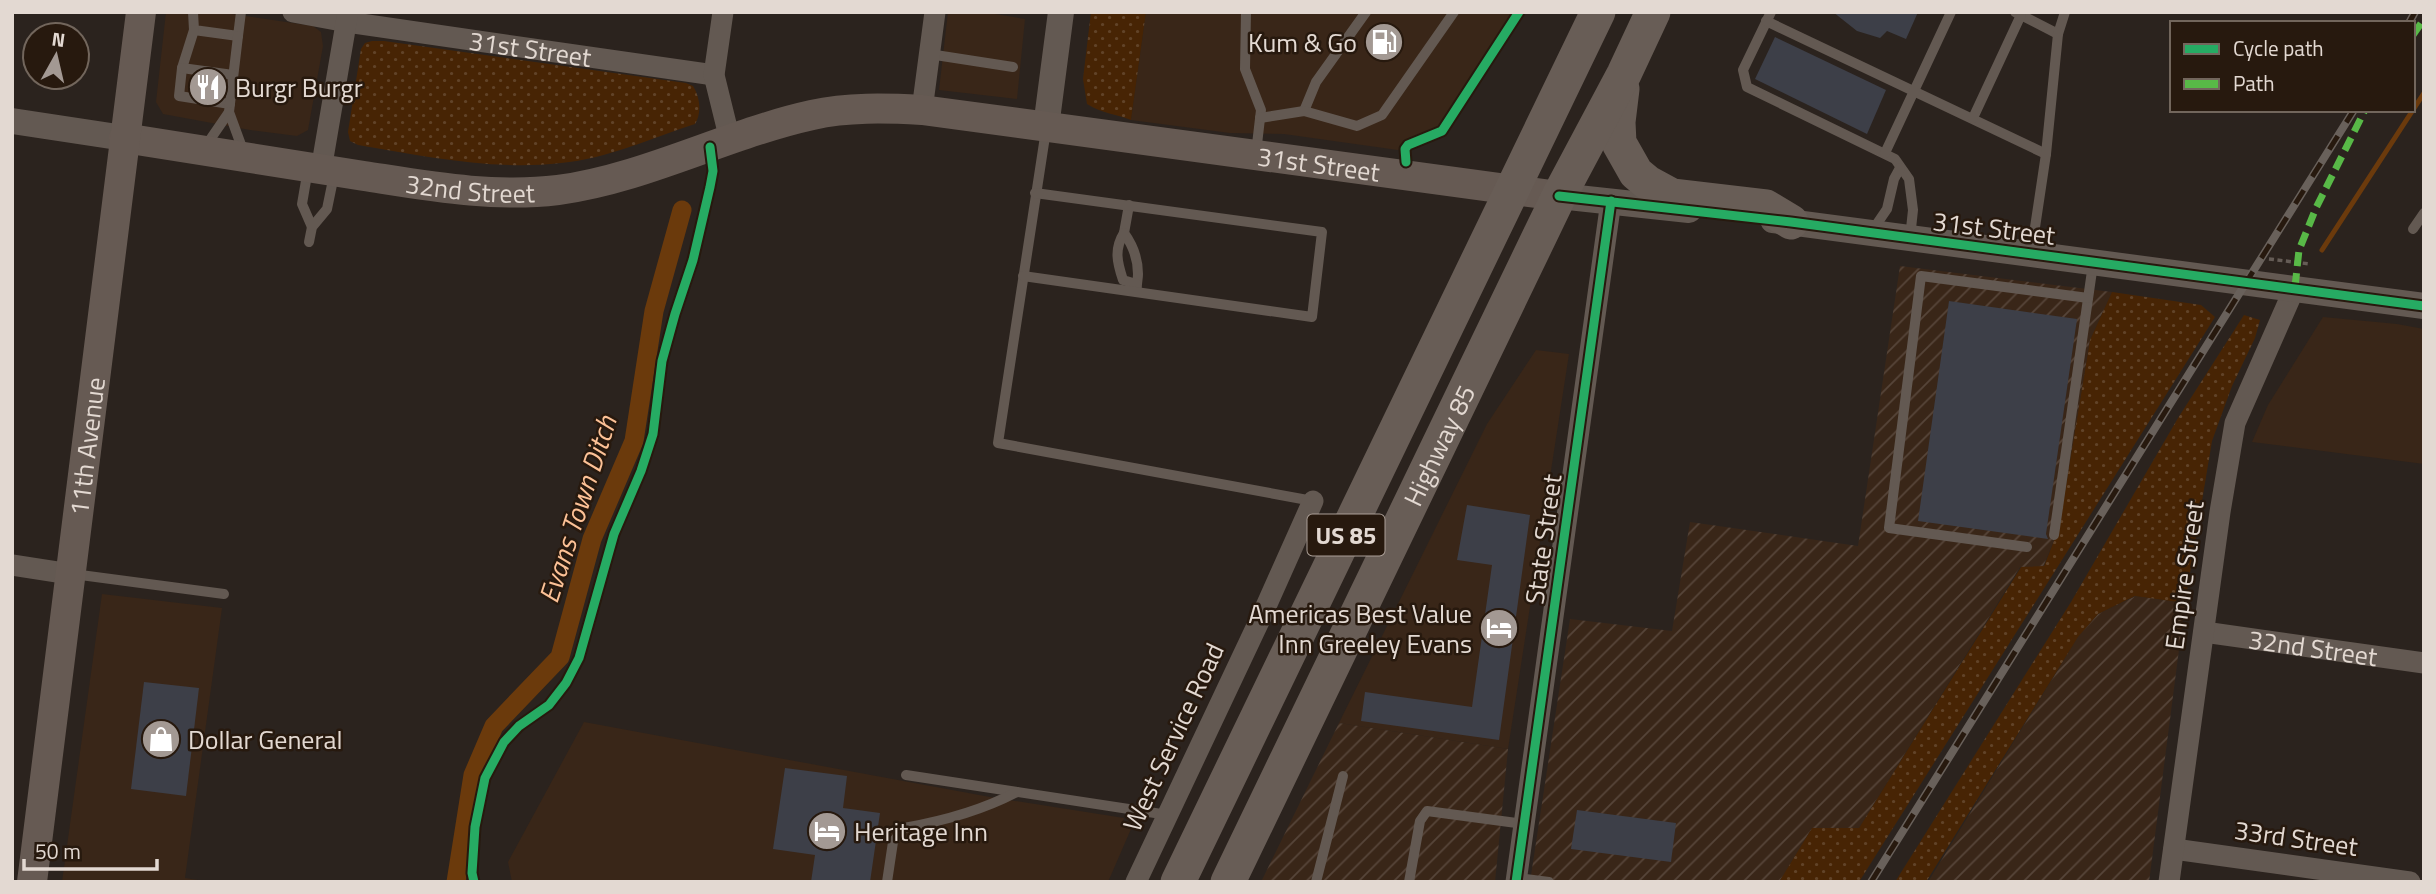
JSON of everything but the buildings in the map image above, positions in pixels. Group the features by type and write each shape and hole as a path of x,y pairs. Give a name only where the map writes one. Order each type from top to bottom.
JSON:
{"highway":[{"name":"Highway 85","path":"1178,882 1598,12"},
{"name":"Highway 85","path":"1228,882 1559,196 1624,74 1653,12"},
{"path":"1624,74 1618,122 1619,143 1636,173 1672,196 1766,207 1791,222"}],"main road":[{"name":"11th Avenue","path":"29,876 141,12"},
{"name":"32nd Street","path":"124,138 479,193 516,194 598,183 810,116 835,111 884,108 922,110"},
{"name":"31st Street","path":"922,110 1559,196"}],"street":[{"name":"31st Street","path":"293,12 348,17 714,75"},
{"path":"723,12 714,75 730,140"},
{"path":"922,110 935,12"},
{"path":"1046,127 1061,12"},
{"path":"322,170 348,17"},
{"name":"32nd Street","path":"12,121 124,138"},
{"name":"31st Street","path":"1559,196 1791,222 2424,306"},
{"name":"State Street","path":"1516,880 1611,201"},
{"name":"Empire Street","path":"2169,882 2220,512 2235,423 2295,287"},
{"name":"West Service Road","path":"1136,882 1313,501"},
{"path":"12,565 70,574"},
{"name":"32nd Street","path":"2204,632 2424,663"},
{"name":"33rd Street","path":"2174,849 2410,882"}],"lane":[{"path":"193,12 194,30 182,68 178,96 230,108"},
{"path":"241,12 230,108 245,157"},
{"path":"1247,12 1245,69 1261,110 1256,156"},
{"path":"1304,111 1316,82 1366,12"},
{"path":"1260,118 1304,111 1357,126 1382,115 1454,12"},
{"path":"1885,153 1951,12"},
{"path":"2031,254 2046,154 2058,34 2065,12"},
{"path":"1973,117 2018,14 2058,34"},
{"path":"1910,238 1912,194 1909,179 1895,159 1819,116 1772,94 1747,87 1743,70 1768,17 1797,42 1821,54 1973,117 2046,154"},
{"path":"194,30 238,36"},
{"path":"929,54 1013,67"},
{"path":"182,68 233,75"},
{"path":"203,150 230,108"},
{"path":"1046,127 998,443 1313,501"},
{"path":"1870,234 1887,209 1900,168"},
{"path":"312,227 302,204 322,170"},
{"path":"309,242 312,227 327,209 322,170"},
{"path":"1023,275 1136,288 1312,317 1322,232 1035,193"},
{"path":"1129,205 1124,233 1116,246 1123,280 1136,288"},
{"path":"2413,229 2424,214"},
{"path":"1124,233 1132,244 1139,275 1136,288"},
{"path":"2054,535 2094,262"},
{"path":"2027,547 1889,528 1921,276 2088,298"},
{"path":"70,574 224,594"},
{"path":"906,775 1168,815"},
{"path":"1316,882 1343,776"},
{"path":"887,882 893,842 904,828 944,821 990,807 1017,792"},
{"path":"1409,882 1420,821 1427,811 1524,824"},
{"path":"1516,880 1549,882"}],"path":[{"path":"2270,259 2310,264"}],"shaded area":[{"path":"166,12 218,12 313,26 321,32 323,46 308,130 297,136 163,114 156,102"},
{"path":"948,12 983,12 1025,19 1017,99 939,90"},
{"path":"1091,12 1146,12 1131,120 1087,104 1083,79"},
{"path":"1146,12 1512,12 1438,129 1398,150 1284,134 1230,133 1131,120"},
{"path":"372,41 686,83 693,86 697,95 699,115 695,124 629,147 561,163 485,164 358,145 350,141 348,132 361,49 365,43"},
{"path":"1900,266 2112,292 2090,340 2059,528 2043,567 2020,567 1859,828 1812,828 1779,882 1530,882 1570,619 1672,631 1690,522 1858,546"},
{"path":"2112,292 2201,305 2215,317 1859,882 1779,882 1812,828 1859,828 2021,567 2044,566 2059,528 2090,340"},
{"path":"2244,315 2260,320 2212,441 2185,603 2135,596 2098,614 2078,637 1926,882 1895,882 2071,602 2178,418"},
{"path":"2323,317 2424,329 2424,464 2252,442 2268,405"},
{"path":"1536,350 1569,354 1508,749 1339,723 1487,424"},
{"path":"102,594 222,608 185,878 210,882 62,882"},
{"path":"2136,596 2185,603 2149,882 1928,882 2078,637 2098,614"},
{"path":"584,722 990,797 1124,818 1122,826 1131,829 1108,882 512,882 508,862"},
{"path":"1339,723 1508,749 1495,882 1261,882"}],"waterway":[{"path":"2415,107 2424,93"},
{"path":"2322,250 2412,112"},
{"name":"Evans Town Ditch","path":"456,882 473,775 494,726 560,657 592,539 634,441 654,311 682,210"}],"railway":[{"path":"2410,21 2415,12"},
{"path":"1871,882 2353,112"}],"marked path":[{"path":"2415,32 2424,19"},
{"path":"2295,287 2299,250 2316,208 2364,112"}],"cycle path":[{"path":"1406,162 1405,149 1408,145 1442,131 1519,12"},
{"path":"474,882 472,873 475,827 485,778 504,742 519,726 549,705 566,683 579,658 614,534 641,471 653,434 662,361 693,260 710,187 713,171 710,147"},
{"path":"1559,196 1791,222 2424,306"},
{"path":"1516,882 1611,201"}],"place":[{"name":"Kum & Go","path":"1384,42"},
{"name":"Burgr Burgr","path":"208,87"},
{"name":"Americas Best Value Inn Greeley Evans","path":"1499,628"},
{"name":"Dollar General","path":"161,739"},
{"name":"Heritage Inn","path":"827,831"}]}
